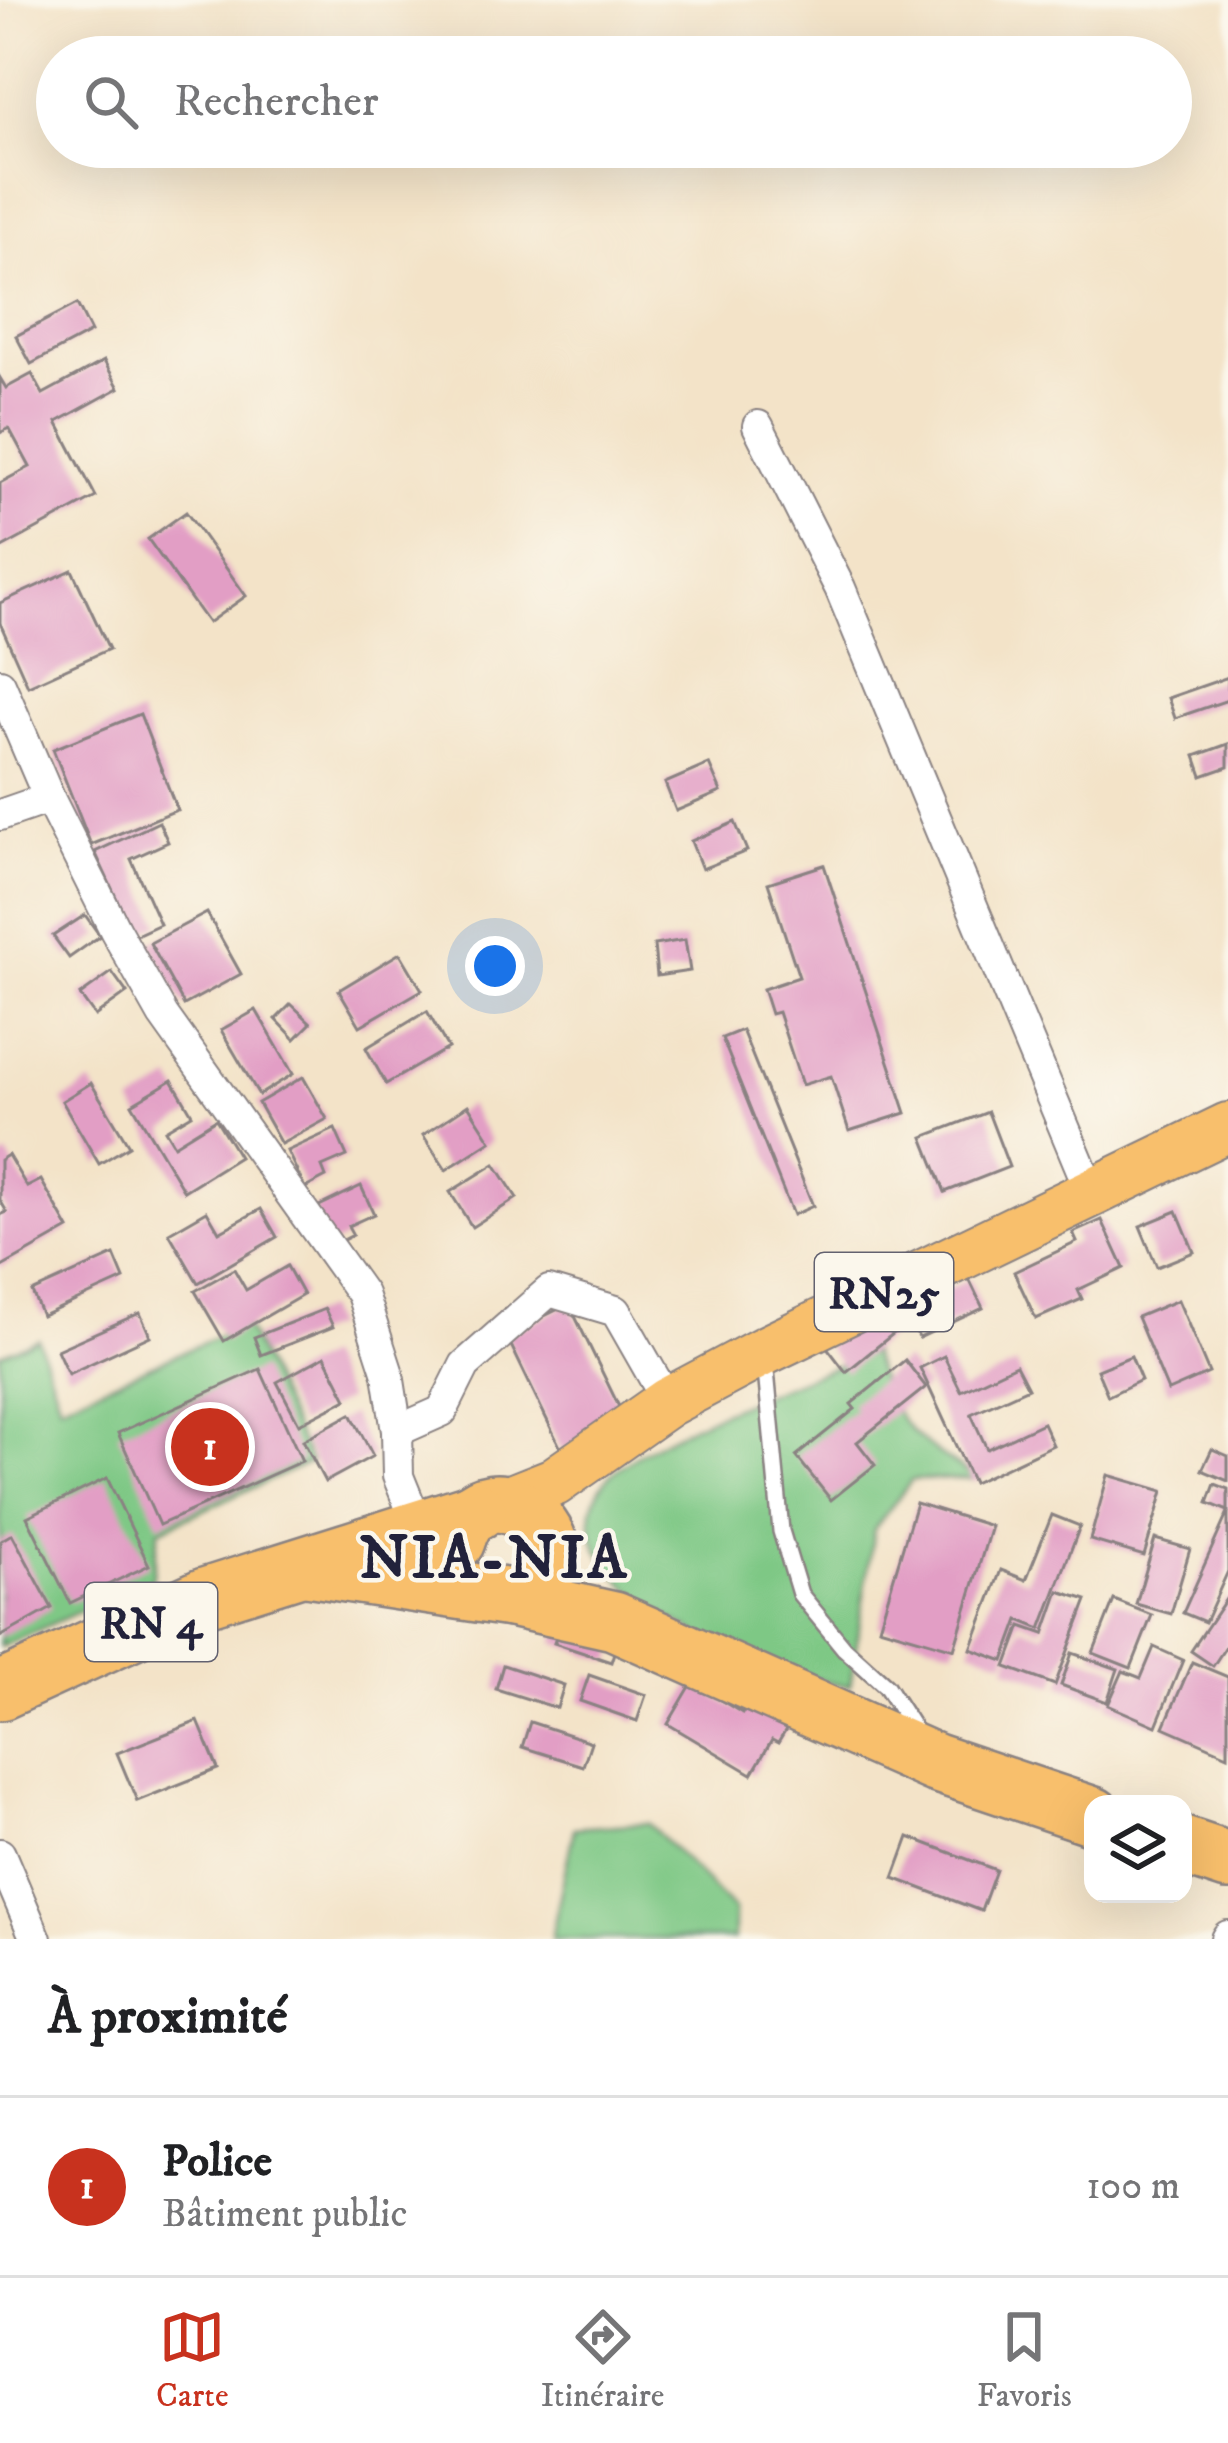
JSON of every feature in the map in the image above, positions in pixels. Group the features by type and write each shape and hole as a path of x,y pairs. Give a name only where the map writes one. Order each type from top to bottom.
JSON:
{"highway":[{"name":"RN 4","path":"0,1691 205,1598 489,1507"},
{"path":"489,1507 526,1511 545,1530 549,1547 547,1569 537,1584 499,1598 465,1582 454,1557 459,1531 489,1507"},
{"name":"RN 4","path":"549,1547 614,1621"},
{"name":"RN 4","path":"307,1567 614,1621 934,1763 1084,1813"},
{"path":"1192,1849 1228,1862"}],"main road":[{"name":"RN25","path":"489,1507 554,1481 668,1402 764,1351 1228,1127"},
{"path":"549,1547 554,1481"}],"street":[{"path":"758,426 840,588 1091,1192"},
{"path":"0,684 49,798 163,1015 362,1294 384,1357 397,1431 398,1476 419,1528"},
{"path":"0,815 49,798"},
{"path":"397,1431 442,1411 465,1365 548,1291 616,1310 668,1402"},
{"path":"0,1854 36,1939"}],"lane":[{"path":"764,1351 781,1531 800,1594 844,1648 886,1686 934,1763"}],"green space":[{"path":"245,1325 310,1462 159,1530 152,1579 0,1647 0,1354 38,1339 60,1405"},
{"path":"871,1353 888,1398 909,1429 977,1479 912,1480 874,1529 850,1686 773,1665 676,1622 634,1593 604,1561 591,1525 601,1487 619,1469 684,1430"},
{"path":"648,1823 734,1910 734,1939 551,1939 574,1828"}],"building":[{"path":"77,304 91,332 31,364 16,336"},
{"path":"104,361 119,388 57,422 96,497 0,549 0,483 30,467 9,428 0,433 0,378 6,388 32,374 43,394"},
{"path":"186,512 246,596 208,623 148,539"},
{"path":"72,570 109,649 28,686 0,623 0,603"},
{"path":"1228,677 1228,700 1175,718 1168,698"},
{"path":"140,714 177,810 91,845 53,749"},
{"path":"1228,744 1228,767 1202,776 1195,756"},
{"path":"709,764 721,792 676,811 665,783"},
{"path":"159,822 168,842 131,859 160,924 134,936 95,852"},
{"path":"735,822 747,851 702,869 691,841"},
{"path":"824,865 906,1113 849,1131 831,1076 802,1085 778,1012 771,1014 763,989 799,977 768,883"},
{"path":"207,913 241,974 184,1005 150,943"},
{"path":"85,915 100,936 69,958 53,936"},
{"path":"685,940 690,971 657,976 654,945"},
{"path":"400,953 422,990 360,1026 339,990"},
{"path":"112,972 127,993 95,1016 80,995"},
{"path":"291,1004 311,1023 295,1039 276,1019"},
{"path":"256,1010 293,1074 259,1095 221,1030"},
{"path":"427,1011 448,1048 386,1084 366,1048"},
{"path":"742,1030 813,1206 793,1215 722,1038"},
{"path":"303,1077 327,1119 281,1144 258,1103"},
{"path":"172,1080 192,1114 165,1130 174,1145 216,1119 239,1157 184,1191 132,1104"},
{"path":"91,1083 129,1146 99,1164 62,1101"},
{"path":"468,1105 491,1141 446,1170 423,1135"},
{"path":"988,1112 1009,1167 945,1192 923,1137"},
{"path":"335,1129 347,1156 322,1167 326,1177 305,1188 287,1151"},
{"path":"8,1155 27,1187 41,1180 69,1229 0,1268 0,1215 7,1212 0,1200 0,1160"},
{"path":"495,1164 517,1198 472,1227 450,1192"},
{"path":"361,1186 374,1214 348,1226 353,1235 331,1246 313,1209"},
{"path":"261,1209 277,1237 198,1283 169,1233 207,1211 219,1232"},
{"path":"1177,1211 1194,1252 1157,1267 1140,1226"},
{"path":"1102,1220 1124,1268 1078,1290 1082,1299 1036,1319 1014,1272 1077,1242 1073,1233"},
{"path":"114,1255 124,1279 42,1316 32,1292"},
{"path":"287,1266 303,1295 224,1341 195,1291 234,1269 246,1290"},
{"path":"969,1279 983,1308 919,1338 906,1310"},
{"path":"1178,1300 1209,1373 1168,1391 1137,1317"},
{"path":"879,1303 899,1329 846,1372 826,1346"},
{"path":"569,1304 625,1419 562,1451 506,1335"},
{"path":"325,1309 333,1327 261,1355 254,1337"},
{"path":"140,1313 150,1336 68,1374 57,1350"},
{"path":"325,1356 347,1399 299,1424 277,1382"},
{"path":"944,1356 961,1391 1016,1365 1028,1388 971,1414 987,1449 1043,1423 1053,1445 973,1483 920,1368"},
{"path":"1131,1356 1141,1380 1108,1396 1097,1370"},
{"path":"905,1360 926,1387 857,1442 875,1465 831,1500 796,1456 855,1409 851,1404"},
{"path":"260,1369 302,1461 159,1525 118,1433"},
{"path":"351,1414 373,1456 325,1482 303,1440"},
{"path":"1212,1449 1228,1456 1228,1481 1202,1470"},
{"path":"1108,1475 1163,1491 1144,1556 1090,1540"},
{"path":"107,1478 149,1565 70,1603 27,1517"},
{"path":"1215,1484 1228,1489 1228,1511 1208,1503"},
{"path":"916,1503 991,1526 954,1649 879,1627"},
{"path":"1228,1512 1228,1571 1205,1622 1183,1613"},
{"path":"1052,1515 1080,1526 1041,1629 1019,1620 1004,1661 971,1649 1001,1570 1026,1580"},
{"path":"12,1534 52,1608 0,1637 0,1541"},
{"path":"1155,1539 1190,1549 1171,1614 1136,1604"},
{"path":"1059,1591 1087,1600 1055,1685 1006,1667 1021,1626 1044,1634"},
{"path":"1228,1596 1228,1643 1213,1666 1191,1651"},
{"path":"1114,1600 1152,1615 1131,1668 1093,1653"},
{"path":"563,1617 619,1637 611,1662 554,1643"},
{"path":"1154,1647 1183,1660 1156,1726 1108,1705 1123,1671 1141,1678"},
{"path":"1072,1653 1118,1669 1107,1702 1061,1685"},
{"path":"1192,1662 1228,1677 1228,1755 1164,1727"},
{"path":"503,1665 564,1685 557,1708 496,1689"},
{"path":"589,1675 646,1695 637,1721 580,1701"},
{"path":"692,1683 742,1713 751,1696 792,1720 778,1743 772,1740 752,1774 668,1724"},
{"path":"198,1721 218,1769 137,1801 117,1753"},
{"path":"530,1722 591,1742 583,1766 522,1747"},
{"path":"909,1837 996,1870 981,1911 894,1878"}],"place":[{"name":"Police","path":"210,1447"}],"district":[{"name":"NIA-NIA","path":"494,1556"}]}
